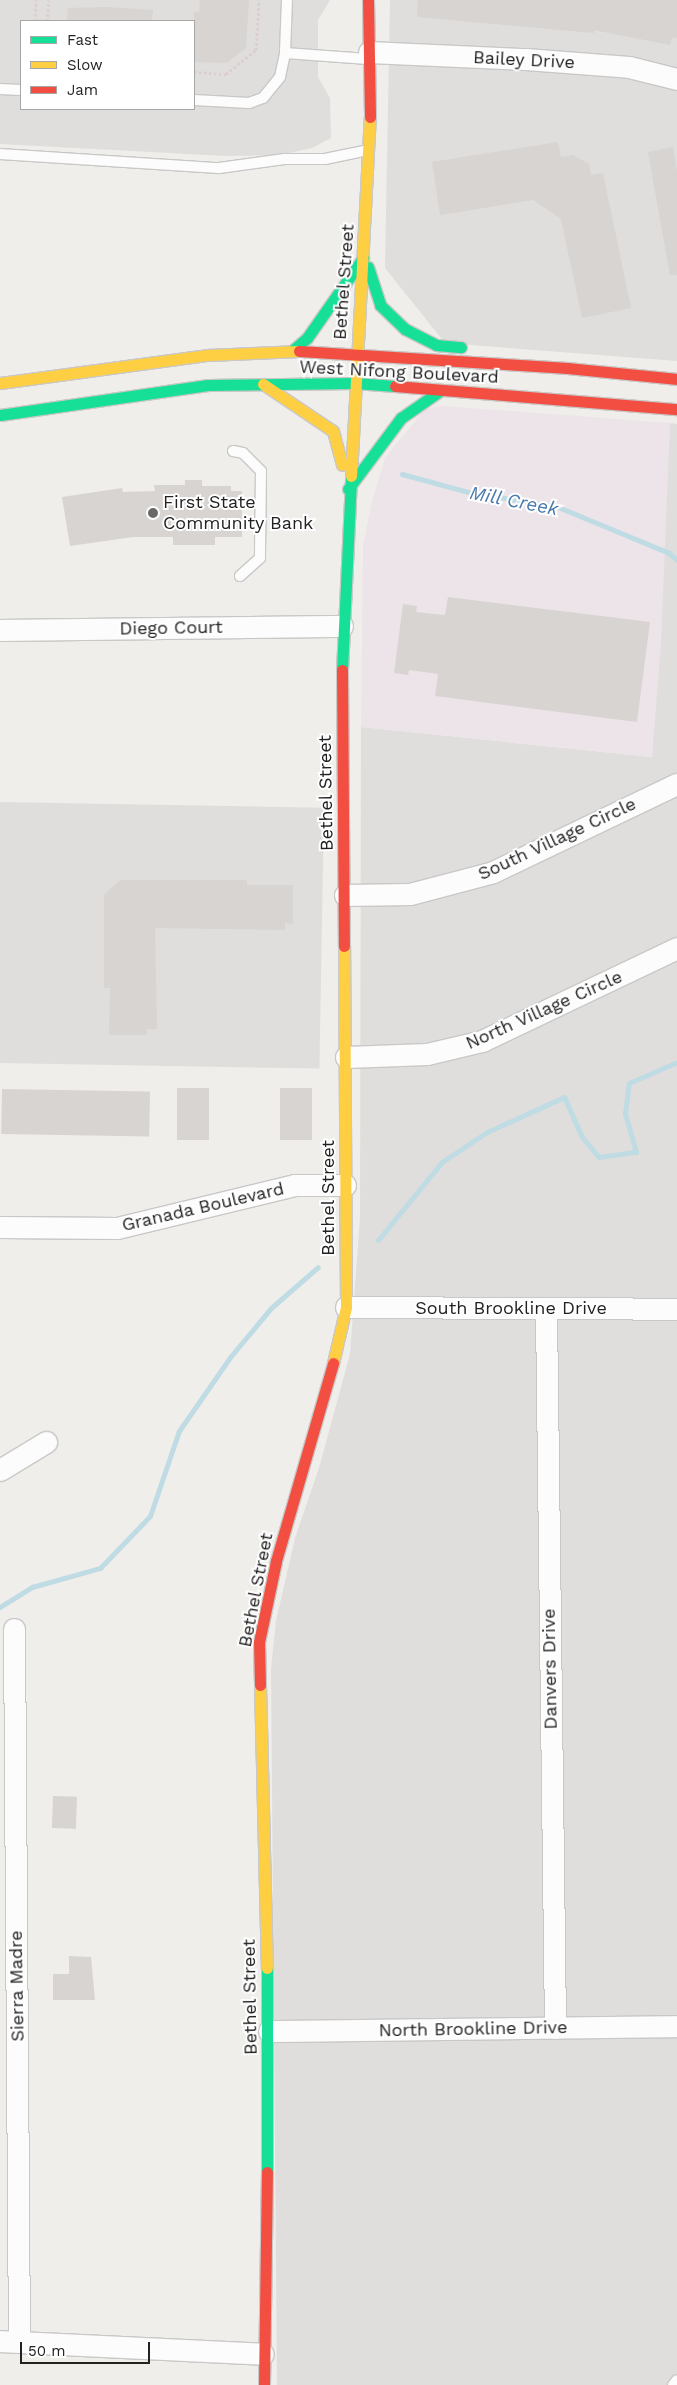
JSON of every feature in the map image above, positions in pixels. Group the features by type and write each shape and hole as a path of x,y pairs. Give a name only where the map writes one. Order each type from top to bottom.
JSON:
{"street":[{"name":"Bethel Street","path":"264,2385 269,2031 259,1642 276,1561 328,1385 346,1307 342,626 354,383 371,150 368,0"},
{"name":"Bailey Drive","path":"369,56 629,67 677,79"},
{"path":"364,256 380,305 405,330 436,345 473,348"},
{"path":"292,351 307,338 364,256"},
{"name":"West Nifong Boulevard","path":"0,383 199,356 292,351 567,368 677,379"},
{"path":"546,353 567,368"},
{"path":"262,383 333,431 348,489"},
{"name":"West Nifong Boulevard","path":"0,416 208,385 262,383 354,383 677,409"},
{"path":"348,489 401,418 441,390"},
{"name":"Diego Court","path":"0,630 342,626"},
{"name":"South Village Circle","path":"345,895 410,894 493,872 677,784"},
{"name":"North Village Circle","path":"346,1058 427,1054 482,1042 677,948"},
{"name":"Granada Boulevard","path":"0,1227 117,1228 295,1185 346,1185"},
{"name":"South Brookline Drive","path":"346,1307 546,1310 677,1309"},
{"name":"Danvers Drive","path":"546,1310 555,2028"},
{"path":"0,1470 46,1442"},
{"name":"Sierra Madre","path":"10,2342 7,1799 14,1629"},
{"name":"North Brookline Drive","path":"269,2031 677,2026"},
{"path":"10,2342 263,2354"}],"lane":[{"path":"195,100 250,103 262,98 280,77 285,53 287,0"},
{"path":"285,53 369,56"},
{"path":"0,88 20,90"},
{"path":"0,154 218,168 284,159 325,159 371,150"},
{"path":"233,451 243,453 261,471 260,558 240,576"},
{"path":"673,2385 677,2380"}],"path":[{"path":"35,20 36,0"},
{"path":"47,20 49,0"},
{"path":"195,72 226,74 256,50 260,0"}],"shaded area":[{"path":"0,0 330,0 318,20 318,77 330,98 331,138 312,148 280,155 226,156 0,144"},
{"path":"390,0 677,0 677,361 445,343 385,268"},
{"path":"443,406 670,423 661,643 652,757 361,727 363,546 371,505 385,458 425,409"},
{"path":"670,423 677,424 677,2385 277,2385 271,1669 276,1621 295,1538 319,1468 350,1354 360,1218 361,727 652,757"},
{"path":"0,802 324,808 319,1069 0,1063"}],"building":[{"path":"200,0 249,0 246,48 227,63 195,62 194,12 199,12"},
{"path":"418,0 677,0 677,38 672,37 670,45 594,30 594,33 417,17"},
{"path":"106,7 153,10 152,20 67,20 68,8"},
{"path":"558,142 561,157 573,155 589,164 591,175 603,173 631,308 582,318 561,219 533,200 440,215 432,162"},
{"path":"673,147 677,171 677,275 670,275 648,152"},
{"name":"First State Community Bank","path":"185,480 202,480 202,486 231,486 231,491 242,491 242,537 215,537 215,545 173,545 173,537 133,537 70,546 62,497 122,488 123,492 155,491 154,485 185,485"},
{"path":"448,597 650,622 637,722 435,696 438,674 409,670 408,675 394,673 403,604 417,606 416,612 445,615"},
{"path":"120,880 247,880 247,885 293,885 293,924 285,923 285,930 155,928 157,1029 147,1029 147,1035 109,1035 110,988 104,988 104,895"},
{"path":"177,1088 209,1088 209,1140 177,1140"},
{"path":"280,1088 312,1088 312,1140 280,1140"},
{"path":"2,1089 150,1092 149,1137 1,1134"},
{"path":"53,1796 77,1797 76,1829 52,1828"},
{"path":"69,1956 91,1957 95,2000 53,2000 53,1974 69,1974"}],"waterway":[{"name":"Mill Creek","path":"402,474 468,492 558,507 669,553 677,560"},
{"path":"378,1240 442,1162 487,1132 564,1097 582,1137 599,1157 636,1152 625,1114 629,1083 677,1062"},
{"path":"0,1607 32,1587 100,1568 150,1516 179,1431 231,1356 271,1308 318,1267"}],"traffic: fast":[{"path":"292,351 307,338 363,258"},
{"path":"368,267 380,305 405,329 436,345 461,347"},
{"path":"0,415 208,385 354,383 395,386"},
{"path":"348,489 401,418 441,390"},
{"path":"342,670 351,476"},
{"path":"267,1968 267,2172"}],"traffic: slow":[{"path":"351,476 370,117"},
{"path":"0,383 208,355 299,351"},
{"path":"263,384 333,431 342,465"},
{"path":"333,1363 346,1307 344,946"},
{"path":"260,1685 267,1968"}],"traffic: jam":[{"path":"368,0 370,117"},
{"path":"299,351 567,368 677,379"},
{"path":"395,386 677,409"},
{"path":"342,670 344,946"},
{"path":"260,1685 259,1642 276,1561 333,1363"},
{"path":"264,2385 267,2172"}],"place":[{"name":"First State Community Bank","path":"153,513"}]}
